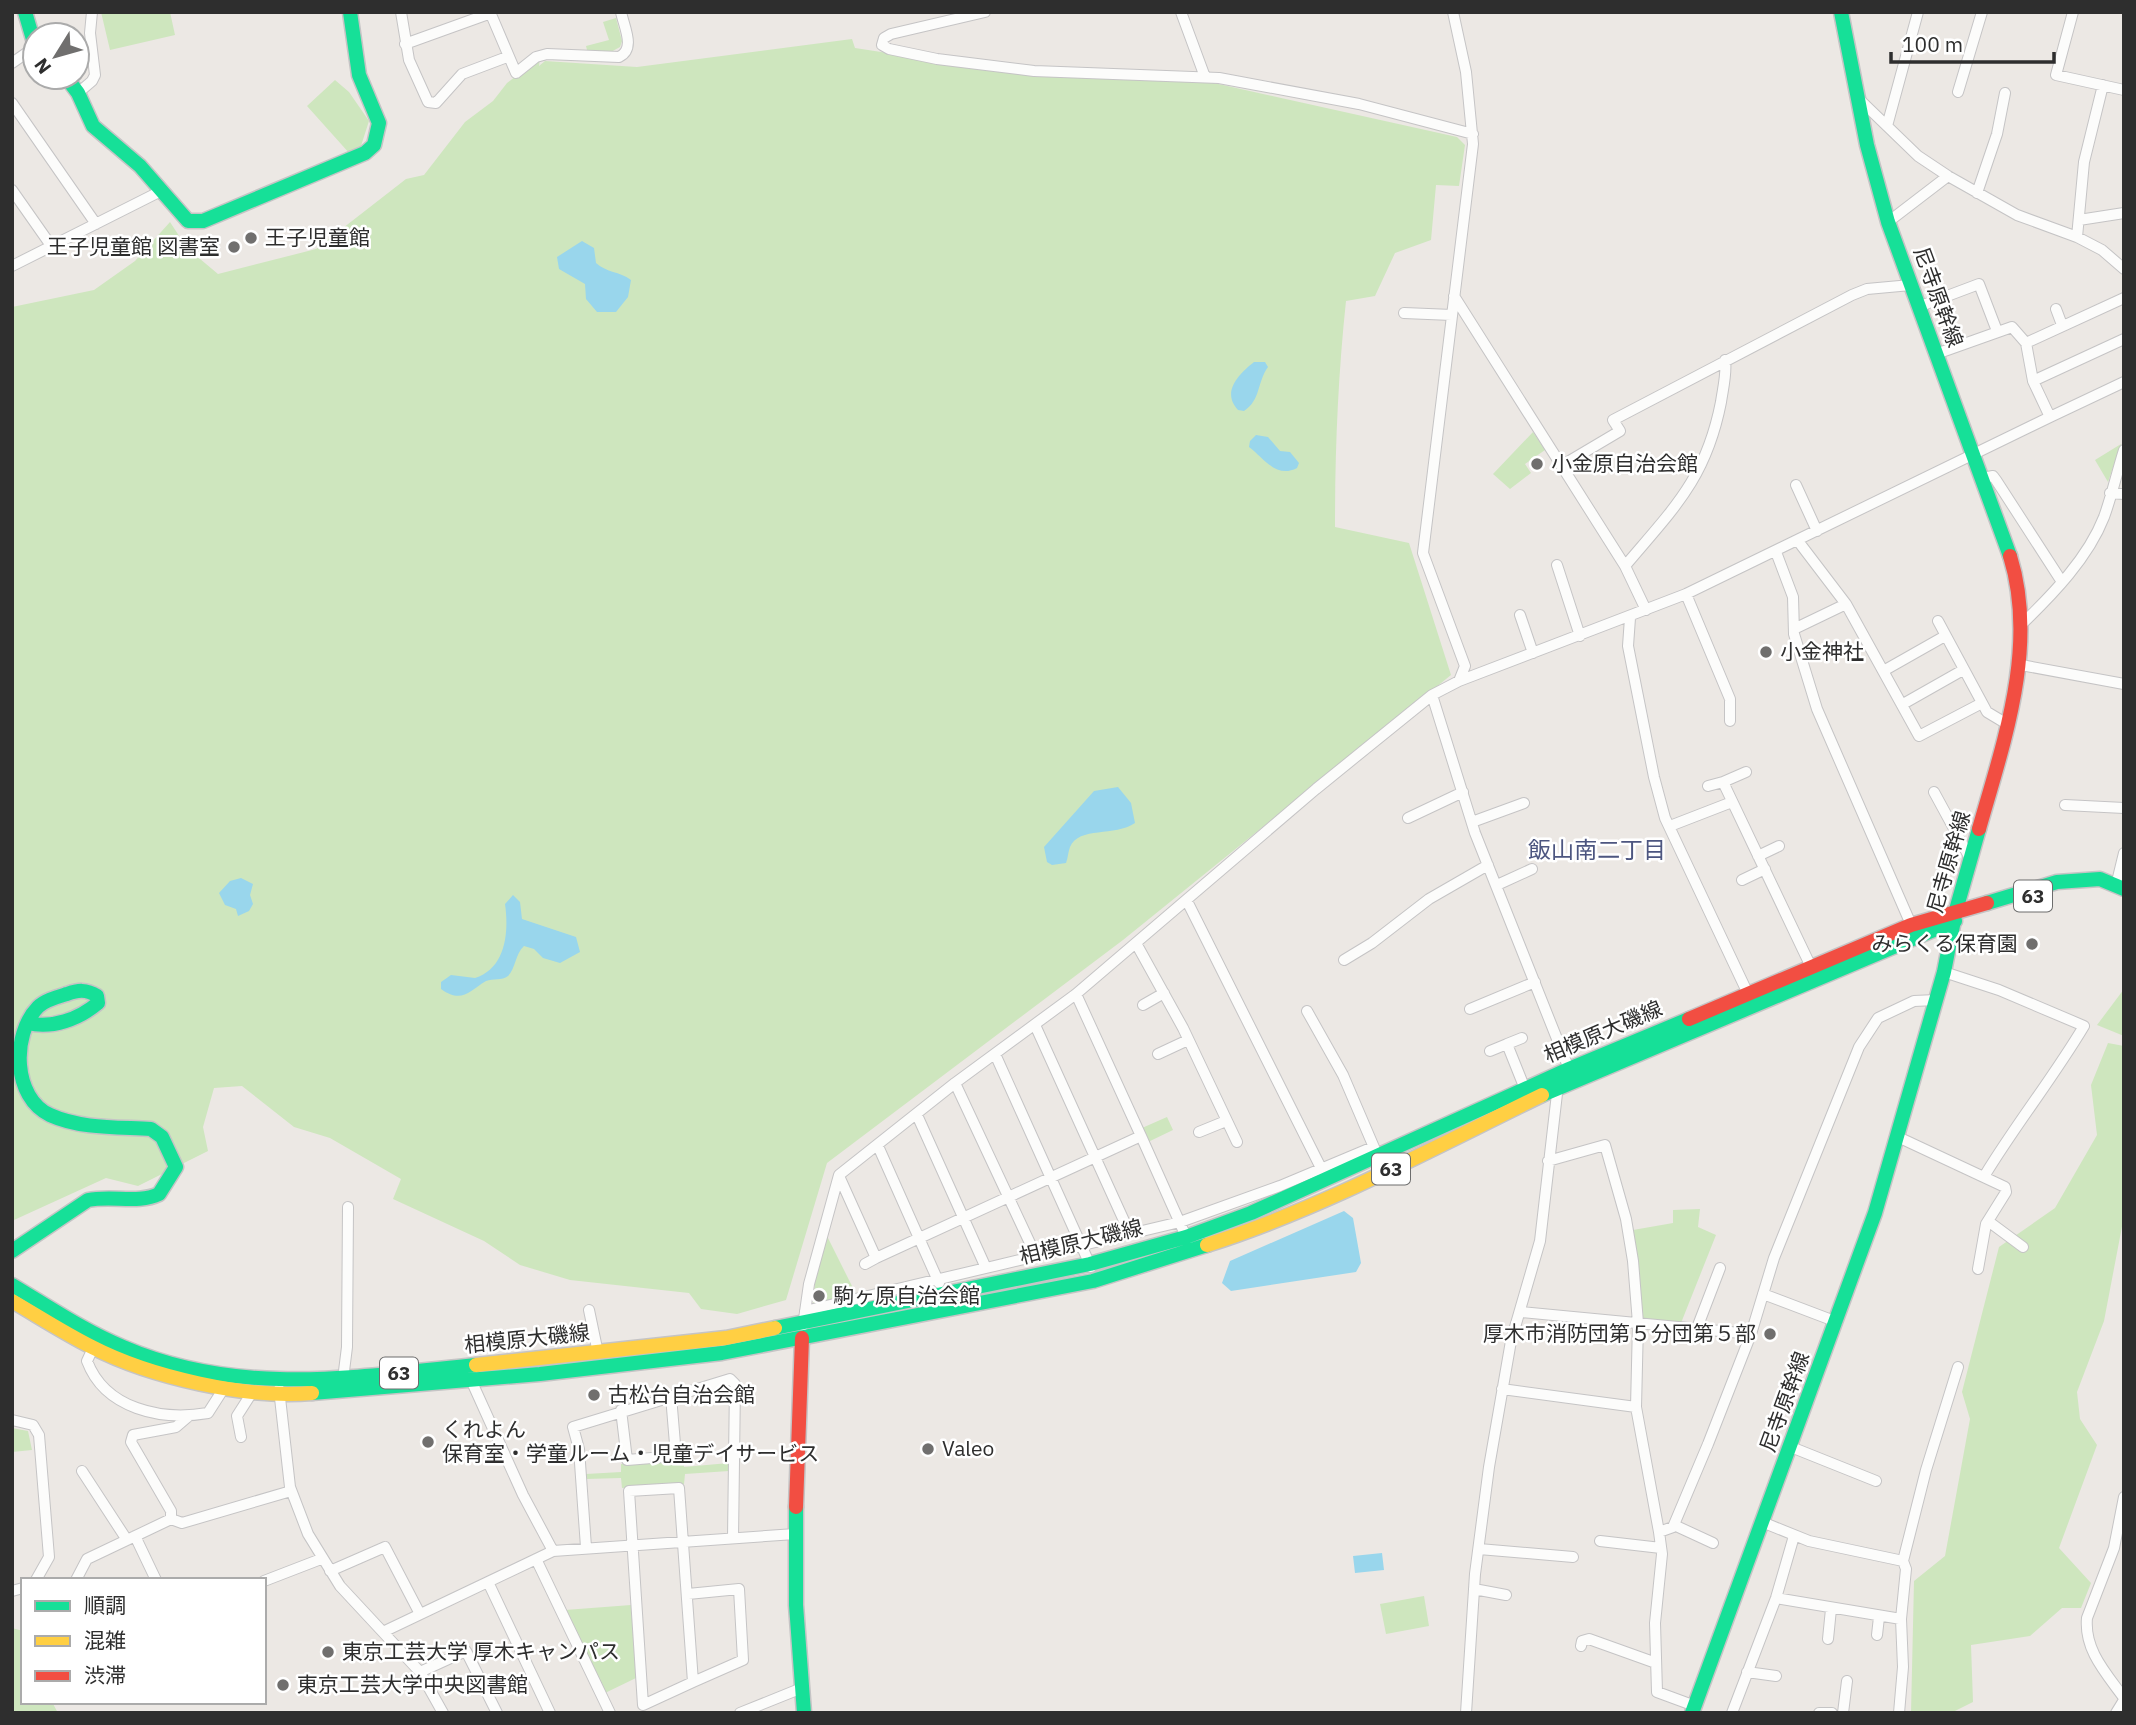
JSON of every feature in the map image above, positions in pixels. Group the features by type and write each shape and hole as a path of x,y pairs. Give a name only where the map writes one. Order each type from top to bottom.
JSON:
{"main road":[{"path":"78,93 93,126 107,141 140,166 188,221 203,221 365,153 374,145 379,123 359,75 350,12"},
{"name":"尼寺原幹線","path":"1693,1709 1837,1322 1898,1137 1944,972 1955,916 2021,665 2020,592 2011,558 1888,222 1857,97 1841,12"},
{"name":"相模原大磯線","path":"12,1301 93,1348 161,1374 224,1388 253,1391 726,1338 804,1324 1090,1264 1186,1237 1376,1151 1569,1069 1913,930 2043,893 2120,888"},
{"name":"相模原大磯線","path":"12,1285 57,1314 126,1349 220,1376 279,1387 344,1393 722,1353 804,1324 945,1311 1094,1281 1191,1252 1253,1230 1386,1171 1750,998"},
{"path":"12,1251 88,1200 98,1197 148,1200 158,1196 176,1167 162,1137 151,1129 65,1120 36,1107 20,1080 28,1023"},
{"path":"804,1324 795,1534 796,1605 804,1713"}],"street":[{"path":"78,93 95,75 90,33 92,12"},
{"path":"401,12 405,44 428,102 436,103 462,74 507,57"},
{"path":"405,44 490,12 516,73 536,57 547,54 619,57 626,54 629,48 621,12"},
{"path":"985,12 891,34 884,38 882,45 889,49 937,59 1034,71 1205,77 1359,104 1473,134"},
{"path":"1181,12 1205,77"},
{"path":"1453,12 1466,72 1473,134 1423,553 1465,666 1459,681"},
{"path":"1887,126 1918,12"},
{"path":"2073,12 2056,75 2124,90"},
{"path":"1958,92 1961,66 1979,13"},
{"path":"2077,237 2084,162 2103,85"},
{"path":"1857,97 1918,156 1948,176 2017,215 2077,237 2102,250 2124,269"},
{"path":"1977,193 2001,98"},
{"path":"12,103 96,224"},
{"path":"1888,222 1948,176"},
{"path":"12,190 52,247"},
{"path":"12,266 161,191"},
{"path":"2079,220 2124,213"},
{"path":"1918,307 1979,284 1997,331"},
{"path":"1561,466 1620,431 1613,420 1725,360 1867,289 1911,285"},
{"path":"1454,296 1625,566 1646,610"},
{"path":"2026,343 2124,298"},
{"path":"2056,309 2062,325"},
{"path":"1404,313 1452,314"},
{"path":"1936,354 2012,327 2026,343 2033,381 2050,417"},
{"path":"2033,381 2124,339"},
{"path":"1625,566 1680,500 1704,463 1715,430 1725,360"},
{"path":"1186,901 1324,1175 1180,1222 938,1279 804,1324 809,1284 839,1175 955,1083 1076,994 1316,789 1432,695 1459,681 1630,618 1686,594 2124,382"},
{"path":"2022,624 2062,582 2103,519 2124,450"},
{"path":"1982,478 1993,476 2062,582"},
{"path":"1795,490 1817,531"},
{"path":"2110,493 2124,494"},
{"path":"1798,541 1846,604 1885,670 1919,736 1982,703"},
{"path":"1776,552 1793,597 1794,629 1817,709 1913,930"},
{"path":"1557,565 1557,581 1580,636"},
{"path":"1686,594 1730,699 1731,721"},
{"path":"1794,629 1846,604"},
{"path":"1520,615 1533,653"},
{"path":"1630,618 1629,646 1648,749 1665,818 1750,998"},
{"path":"1938,621 1990,715 2007,724"},
{"path":"1885,670 1945,636"},
{"path":"2021,665 2124,684"},
{"path":"1903,704 1963,670"},
{"path":"1432,695 1472,822 1569,1069 1556,1088 1540,1241 1511,1341 1502,1389 1474,1589 1466,1713"},
{"path":"1708,786 1746,772"},
{"path":"1723,782 1814,972"},
{"path":"1410,819 1463,792"},
{"path":"1934,792 1971,860"},
{"path":"1670,826 1732,802"},
{"path":"2065,805 2124,808"},
{"path":"1472,822 1519,808"},
{"path":"1758,856 1779,846"},
{"path":"2120,888 2124,853"},
{"path":"1344,960 1357,958 1429,899 1488,865"},
{"path":"1497,886 1532,869"},
{"path":"1742,880 1765,869"},
{"path":"1137,944 1188,1040 1237,1142"},
{"path":"1944,972 1999,990 2084,1027 1985,1175"},
{"path":"1471,1009 1535,982"},
{"path":"1143,1005 1164,993"},
{"path":"1076,994 1180,1222 1191,1252"},
{"path":"1658,1532 1674,1525 1751,1334 1763,1294 1859,1047 1878,1018 1914,1001 1936,999"},
{"path":"1307,1012 1309,1025 1343,1075 1386,1171"},
{"path":"1035,1025 1130,1234"},
{"path":"1490,1051 1522,1038"},
{"path":"1158,1054 1188,1040"},
{"path":"1507,1044 1525,1089"},
{"path":"995,1054 1082,1245 1094,1281"},
{"path":"955,1083 1035,1256"},
{"path":"917,1115 986,1268"},
{"path":"1199,1132 1226,1121"},
{"path":"865,1264 1141,1136"},
{"path":"1898,1137 1985,1175 2005,1187 2006,1192 1987,1221 1978,1269"},
{"path":"1548,1161 1605,1144 1626,1219 1638,1323 1636,1407 1661,1548 1655,1623 1657,1692 1660,1696 1693,1709"},
{"path":"878,1146 938,1279 945,1311"},
{"path":"839,1175 876,1258"},
{"path":"343,1379 347,1347 348,1208"},
{"path":"1987,1221 2023,1247"},
{"path":"1697,1328 1711,1276 1720,1268"},
{"path":"1763,1294 1837,1322"},
{"path":"589,1310 598,1353"},
{"path":"1521,1312 1751,1334"},
{"path":"93,1348 87,1361 93,1379 113,1398 143,1410 190,1415 213,1409 224,1388"},
{"path":"1899,1713 1903,1667 1901,1619 1906,1569 1903,1562 1926,1470 1958,1367"},
{"path":"586,1548 579,1449 573,1427 621,1410 730,1379 735,1384 733,1538"},
{"path":"471,1380 523,1495 553,1551"},
{"path":"279,1387 291,1491 321,1559 340,1586 420,1672 443,1713"},
{"path":"1502,1389 1636,1407"},
{"path":"241,1437 237,1416 253,1391"},
{"path":"621,1410 627,1460 676,1456 671,1396"},
{"path":"171,1519 171,1511 131,1442 133,1435 176,1427 190,1415"},
{"path":"12,1420 33,1425 39,1436 49,1557 37,1578"},
{"path":"1791,1447 1876,1480"},
{"path":"82,1471 84,1483 131,1538 155,1578"},
{"path":"688,1594 739,1590 743,1660 643,1705 628,1493 654,1488 679,1488 693,1682"},
{"path":"77,1578 86,1559 171,1519 182,1523 291,1491"},
{"path":"2116,1713 2124,1699 2095,1657 2088,1643 2086,1629 2087,1618 2114,1548 2124,1497"},
{"path":"1762,1522 1794,1536 1903,1562"},
{"path":"1674,1525 1713,1543"},
{"path":"385,1632 553,1551 795,1534"},
{"path":"1732,1713 1746,1672 1763,1641 1794,1536"},
{"path":"1600,1541 1661,1548"},
{"path":"330,1571 385,1546 421,1614"},
{"path":"1479,1549 1573,1557"},
{"path":"1534,1564 1535,1553"},
{"path":"266,1580 321,1559"},
{"path":"536,1559 610,1713"},
{"path":"83,1567 89,1578"},
{"path":"488,1582 550,1713"},
{"path":"1474,1589 1506,1595"},
{"path":"1776,1598 1901,1619"},
{"path":"1828,1639 1831,1609"},
{"path":"1877,1635 1879,1617"},
{"path":"1581,1646 1582,1641 1589,1639 1656,1663"},
{"path":"420,1672 466,1651 496,1713"},
{"path":"1746,1672 1776,1676"},
{"path":"1843,1713 1844,1685"},
{"path":"740,1713 802,1688"},
{"path":"1819,1713 1832,1713"}],"green space":[{"path":"101,12 170,12 175,35 110,50"},
{"path":"616,18 622,41 620,47 609,53 587,50 586,46 609,40 603,22"},
{"path":"852,39 855,48 1031,75 1205,81 1457,137 1465,145 1459,186 1436,185 1431,240 1395,253 1375,296 1346,301 1336,470 1335,527 1409,543 1451,675 1123,940 827,1163 786,1300 737,1314 701,1309 689,1293 570,1280 520,1265 484,1241 393,1199 401,1179 330,1138 294,1127 242,1086 214,1088 203,1127 208,1151 138,1186 106,1178 14,1220 12,307 94,290 135,261 170,222 187,248 218,274 316,249 406,179 424,175 465,122 493,101 507,83 540,58 539,66 545,61 637,67"},
{"path":"335,80 349,92 369,121 360,149 350,154 307,106"},
{"path":"1533,432 1545,450 1525,464 1531,473 1510,489 1493,474"},
{"path":"2121,444 2108,482 2095,460"},
{"path":"2124,989 2124,1036 2097,1025"},
{"path":"2108,1043 2124,1046 2124,1216 2104,1321 2077,1392 2080,1419 2097,1445 2059,1548 2091,1583 2081,1608 2062,1608 2030,1636 1971,1645 1973,1702 1951,1713 1911,1713 1914,1581 1945,1556 1970,1419 1962,1392 1999,1247 2055,1208 2097,1135 2091,1085"},
{"path":"1167,1117 1173,1130 1148,1142 1142,1128"},
{"path":"1700,1209 1698,1227 1716,1235 1681,1323 1646,1320 1641,1316 1633,1230 1673,1223 1673,1210"},
{"path":"827,1236 857,1296 813,1307 815,1281"},
{"path":"12,1428 28,1431 32,1450 12,1452"},
{"path":"684,1460 684,1467 729,1463 729,1471 685,1474 684,1484 622,1488 621,1478 586,1479 586,1474 621,1472 621,1464"},
{"path":"1424,1596 1429,1626 1386,1634 1380,1604"},
{"path":"631,1605 636,1678 605,1693 565,1610"},
{"path":"12,1628 21,1630 21,1704 53,1704 58,1713 12,1713"}],"water":[{"path":"582,241 594,248 596,263 631,280 628,297 616,312 597,312 586,299 585,284 559,269 557,257"},
{"path":"1254,362 1265,362 1268,367 1253,402 1244,411 1238,410 1231,397 1234,384"},
{"path":"1256,435 1268,437 1280,451 1290,452 1299,463 1297,468 1283,471 1265,461 1249,447 1250,441"},
{"path":"1118,787 1131,803 1135,823 1118,830 1081,836 1070,847 1066,863 1052,865 1047,862 1044,847 1094,791"},
{"path":"241,878 253,884 250,895 253,904 249,911 238,916 236,909 225,905 219,893 230,881"},
{"path":"513,895 520,902 522,919 576,937 580,952 560,963 543,958 534,949 524,946 506,978 486,981 460,996 441,989 441,982 451,975 475,978 493,966 503,948 505,904"},
{"path":"1344,1211 1353,1218 1361,1263 1356,1272 1231,1291 1222,1283 1230,1261"},
{"path":"1382,1553 1384,1570 1355,1573 1353,1556"}],"traffic: fast":[{"path":"25,12 28,21"},
{"path":"76,91 93,126 140,166 188,221 203,221 365,153 374,145 379,123 359,75 350,12"},
{"path":"1841,12 1867,145 1888,222 2010,556"},
{"path":"1692,1713 1875,1213 1944,972 1956,910 1979,829"},
{"path":"1987,903 2057,882 2100,879 2124,889"},
{"path":"1542,1095 1955,921"},
{"path":"12,1251 88,1200 134,1199 159,1194 176,1167 162,1137 151,1129 100,1126 62,1120 38,1107 29,1095 20,1065 23,1033 29,1019 38,1007 55,998 82,991 97,996 98,1003 74,1018 56,1024 28,1023"},
{"path":"775,1328 1090,1264 1186,1237 1251,1213 1569,1069 1689,1019"},
{"path":"312,1393 540,1374 722,1353 1093,1281 1207,1245"},
{"path":"12,1285 109,1341 167,1363 210,1373 254,1378 342,1378 476,1365"},
{"path":"796,1507 796,1605 804,1713"}],"traffic: slow":[{"path":"1207,1245 1335,1195 1542,1095"},
{"path":"12,1301 92,1347 142,1368 199,1384 229,1389 258,1393 312,1393"},
{"path":"476,1365 726,1338 775,1328"}],"traffic: jam":[{"path":"1979,829 2007,728 2019,659 2018,590 2010,556"},
{"path":"1689,1019 1911,925 1987,903"},
{"path":"796,1507 802,1338"}],"place":[{"name":"王子児童館","path":"251,238"},
{"name":"王子児童館 図書室","path":"234,247"},
{"name":"小金原自治会館","path":"1537,464"},
{"name":"小金神社","path":"1766,652"},
{"name":"みらくる保育園","path":"2032,944"},
{"name":"駒ヶ原自治会館","path":"819,1296"},
{"name":"厚木市消防団第５分団第５部","path":"1770,1334"},
{"name":"古松台自治会館","path":"594,1395"},
{"name":"くれよん 保育室・学童ルーム・児童デイサービス","path":"428,1442"},
{"name":"Valeo","path":"928,1449"},
{"name":"東京工芸大学 厚木キャンパス","path":"328,1652"},
{"name":"東京工芸大学中央図書館","path":"283,1685"}],"district":[{"name":"飯山南二丁目","path":"1597,850"}]}
